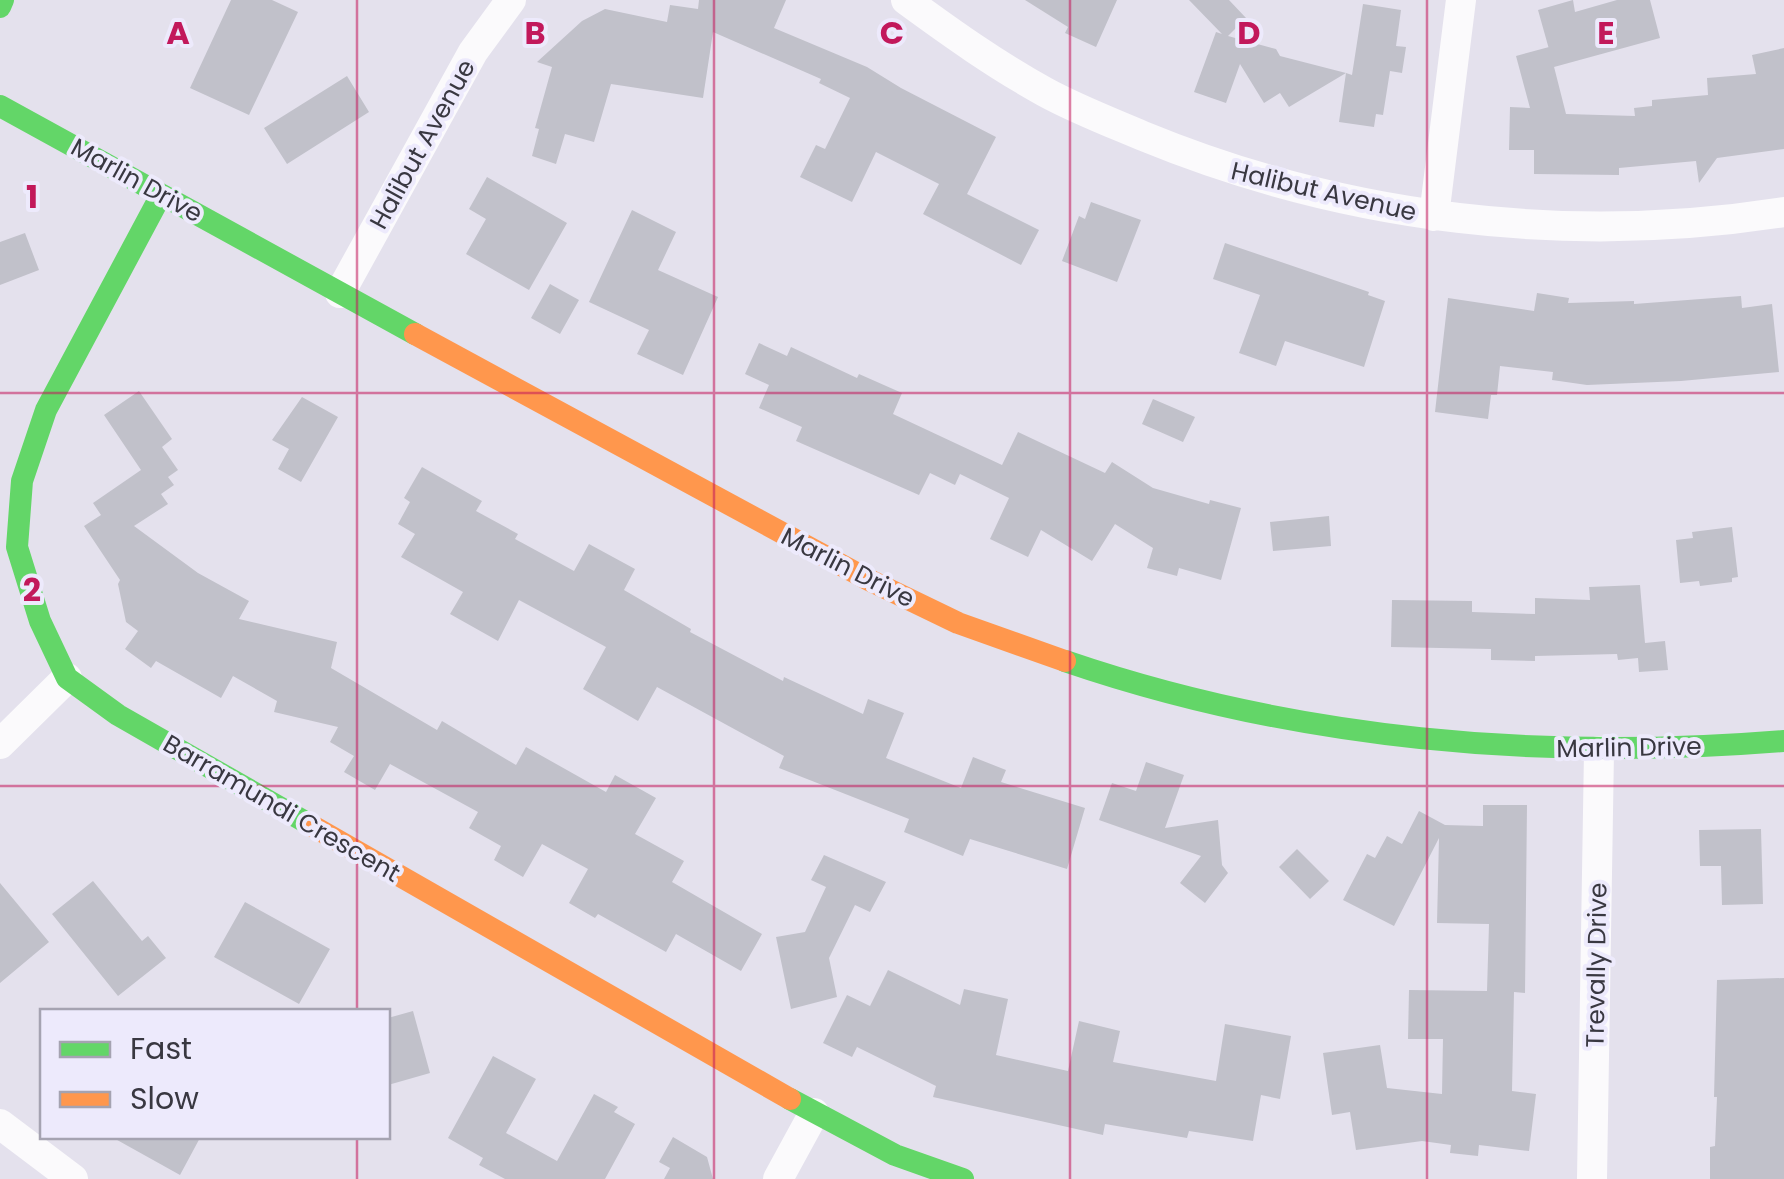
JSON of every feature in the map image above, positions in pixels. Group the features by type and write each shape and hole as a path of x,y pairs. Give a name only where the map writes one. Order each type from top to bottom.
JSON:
{"street":[{"name":"Halibut Avenue","path":"340,293 473,52 511,0"},
{"name":"Halibut Avenue","path":"907,0 987,58 1050,94 1212,164 1305,192 1434,216 1537,225 1720,222 1784,212"},
{"path":"1434,216 1461,0"},
{"name":"Marlin Drive","path":"0,106 751,518 872,581 987,634 1098,671 1191,696 1369,733 1598,751 1784,741"},
{"name":"Barramundi Crescent","path":"160,195 46,410 22,481 17,548 40,621 67,678 118,715 814,1113 895,1156 963,1179"},
{"path":"0,744 67,678"},
{"name":"Trevally Drive","path":"1592,1179 1598,751"},
{"path":"778,1179 814,1113"},
{"path":"0,1124 73,1179"}],"building":[{"path":"231,0 272,0 298,12 249,115 190,88"},
{"path":"699,0 786,0 774,28 867,67 996,137 967,194 1039,230 1021,265 923,214 939,184 876,152 852,202 800,177 816,145 825,149 850,98 819,83 821,79 713,32 703,98 611,84 594,142 565,134 556,164 532,156 539,129 535,128 552,67 537,62 582,21 605,9 667,22 670,5 698,9"},
{"path":"1025,0 1117,0 1096,47 1065,33 1068,27"},
{"path":"1189,0 1229,0 1246,18 1228,36 1276,49 1280,56 1346,73 1289,107 1280,93 1264,103 1240,64 1226,103 1194,92 1216,32 1222,34"},
{"path":"1573,0 1575,12 1617,0 1650,0 1660,38 1554,67 1538,10"},
{"path":"1363,4 1401,10 1396,46 1406,47 1402,73 1390,71 1383,115 1376,114 1374,127 1339,122 1346,73 1352,75"},
{"path":"1549,47 1566,114 1635,116 1634,108 1652,106 1652,100 1708,95 1707,78 1756,74 1752,55 1784,48 1784,149 1717,158 1699,183 1696,161 1619,168 1619,175 1534,174 1534,150 1509,150 1510,107 1530,108 1516,56"},
{"path":"347,76 369,112 287,164 264,128"},
{"path":"487,177 567,223 529,290 466,254 486,219 469,209"},
{"path":"1091,202 1141,220 1117,282 1062,261 1079,216 1085,219"},
{"path":"632,210 676,232 658,270 718,297 683,375 637,354 649,330 589,302"},
{"path":"25,233 39,270 0,285 0,242"},
{"path":"1225,243 1369,292 1368,295 1385,301 1364,367 1285,341 1276,366 1239,353 1260,295 1213,279"},
{"path":"550,284 579,300 560,334 531,318"},
{"path":"1537,293 1569,298 1568,303 1634,304 1741,296 1742,308 1772,304 1779,372 1587,385 1552,380 1553,372 1500,366 1497,395 1491,395 1488,419 1435,412 1448,298 1534,311"},
{"path":"759,343 787,356 791,347 857,378 859,374 902,393 893,414 1002,465 1018,432 1105,473 1112,462 1153,488 1209,504 1210,500 1241,508 1221,580 1179,568 1177,576 1147,568 1153,548 1115,524 1092,561 1041,530 1028,557 990,539 1009,498 960,474 955,485 930,473 919,495 796,441 802,427 759,408 769,385 745,374"},
{"path":"139,391 172,439 162,447 178,470 168,477 174,485 161,494 168,504 134,526 198,573 249,601 239,619 337,642 331,668 437,730 442,721 516,765 526,747 606,792 615,775 656,798 635,834 684,861 672,882 762,934 741,971 676,934 666,952 598,914 595,918 569,903 588,869 542,844 523,877 494,860 501,846 469,828 478,812 390,764 375,790 344,772 354,756 330,742 338,727 274,712 277,701 233,676 221,698 156,661 151,668 125,649 138,631 126,622 120,580 84,526 101,515 93,503 141,470 104,415"},
{"path":"302,397 338,417 301,482 278,469 289,449 272,440"},
{"path":"1153,399 1195,417 1183,442 1142,424"},
{"path":"422,467 482,501 476,511 518,534 515,539 574,571 589,544 635,569 624,590 691,629 690,632 783,681 784,677 863,714 868,699 904,713 886,758 961,788 973,757 1006,770 1001,782 1085,808 1067,869 970,839 963,856 904,832 909,819 779,768 784,756 657,687 638,721 583,689 606,647 519,600 498,641 450,614 463,592 401,557 415,534 398,524 410,502 404,498"},
{"path":"1329,516 1331,546 1273,551 1270,522"},
{"path":"1732,527 1738,577 1732,578 1732,582 1700,586 1699,581 1680,583 1676,540 1693,538 1692,532"},
{"path":"1640,585 1645,643 1665,641 1668,670 1639,672 1638,658 1618,660 1617,654 1535,656 1535,661 1491,660 1491,649 1391,647 1392,600 1472,601 1472,612 1535,614 1535,598 1590,600 1589,587"},
{"path":"1146,762 1184,775 1165,828 1218,820 1222,865 1228,873 1205,903 1180,883 1201,856 1099,820 1112,783 1136,791"},
{"path":"1483,805 1527,805 1525,993 1514,992 1512,1091 1536,1094 1529,1151 1479,1145 1478,1156 1450,1153 1451,1145 1422,1141 1356,1150 1350,1112 1332,1115 1323,1053 1380,1045 1387,1088 1442,1094 1443,1039 1408,1039 1409,990 1487,991 1489,924 1437,923 1439,838 1394,926 1343,900 1367,854 1375,858 1387,836 1402,844 1419,811 1445,825 1483,826"},
{"path":"1761,829 1763,904 1722,905 1721,866 1700,866 1699,830"},
{"path":"1297,849 1329,881 1310,899 1279,867"},
{"path":"824,855 886,882 870,912 855,905 829,958 837,997 791,1009 776,937 805,932 826,887 811,880"},
{"path":"93,881 142,941 148,936 166,958 118,996 52,914"},
{"path":"0,883 49,942 0,983"},
{"path":"245,902 330,949 299,1004 214,957"},
{"path":"888,970 960,1005 964,989 1008,999 996,1055 1068,1071 1079,1021 1120,1031 1113,1062 1216,1081 1225,1024 1291,1036 1280,1099 1261,1095 1253,1141 1189,1131 1187,1138 1105,1124 1103,1135 933,1097 936,1086 857,1047 852,1057 823,1043 847,995 870,1006"},
{"path":"1784,978 1784,1179 1710,1179 1717,1097 1717,980"},
{"path":"413,1011 430,1073 390,1084 390,1017"},
{"path":"493,1056 536,1079 506,1133 557,1161 594,1094 618,1107 614,1112 635,1124 605,1179 505,1179 479,1165 483,1158 448,1138"},
{"path":"673,1137 707,1157 713,1179 664,1179 670,1168 659,1162"},
{"path":"115,1139 199,1139 180,1175"}],"traffic: fast":[{"path":"0,7 3,0"},
{"path":"0,106 415,334"},
{"path":"161,195 46,410 22,481 17,547 40,621 67,678 118,715 309,824"},
{"path":"1065,661 1241,710 1420,738 1602,748 1784,741"},
{"path":"790,1099 895,1155 963,1179"}],"traffic: slow":[{"path":"415,334 869,580 958,623 1065,661"},
{"path":"309,824 790,1099"}]}
